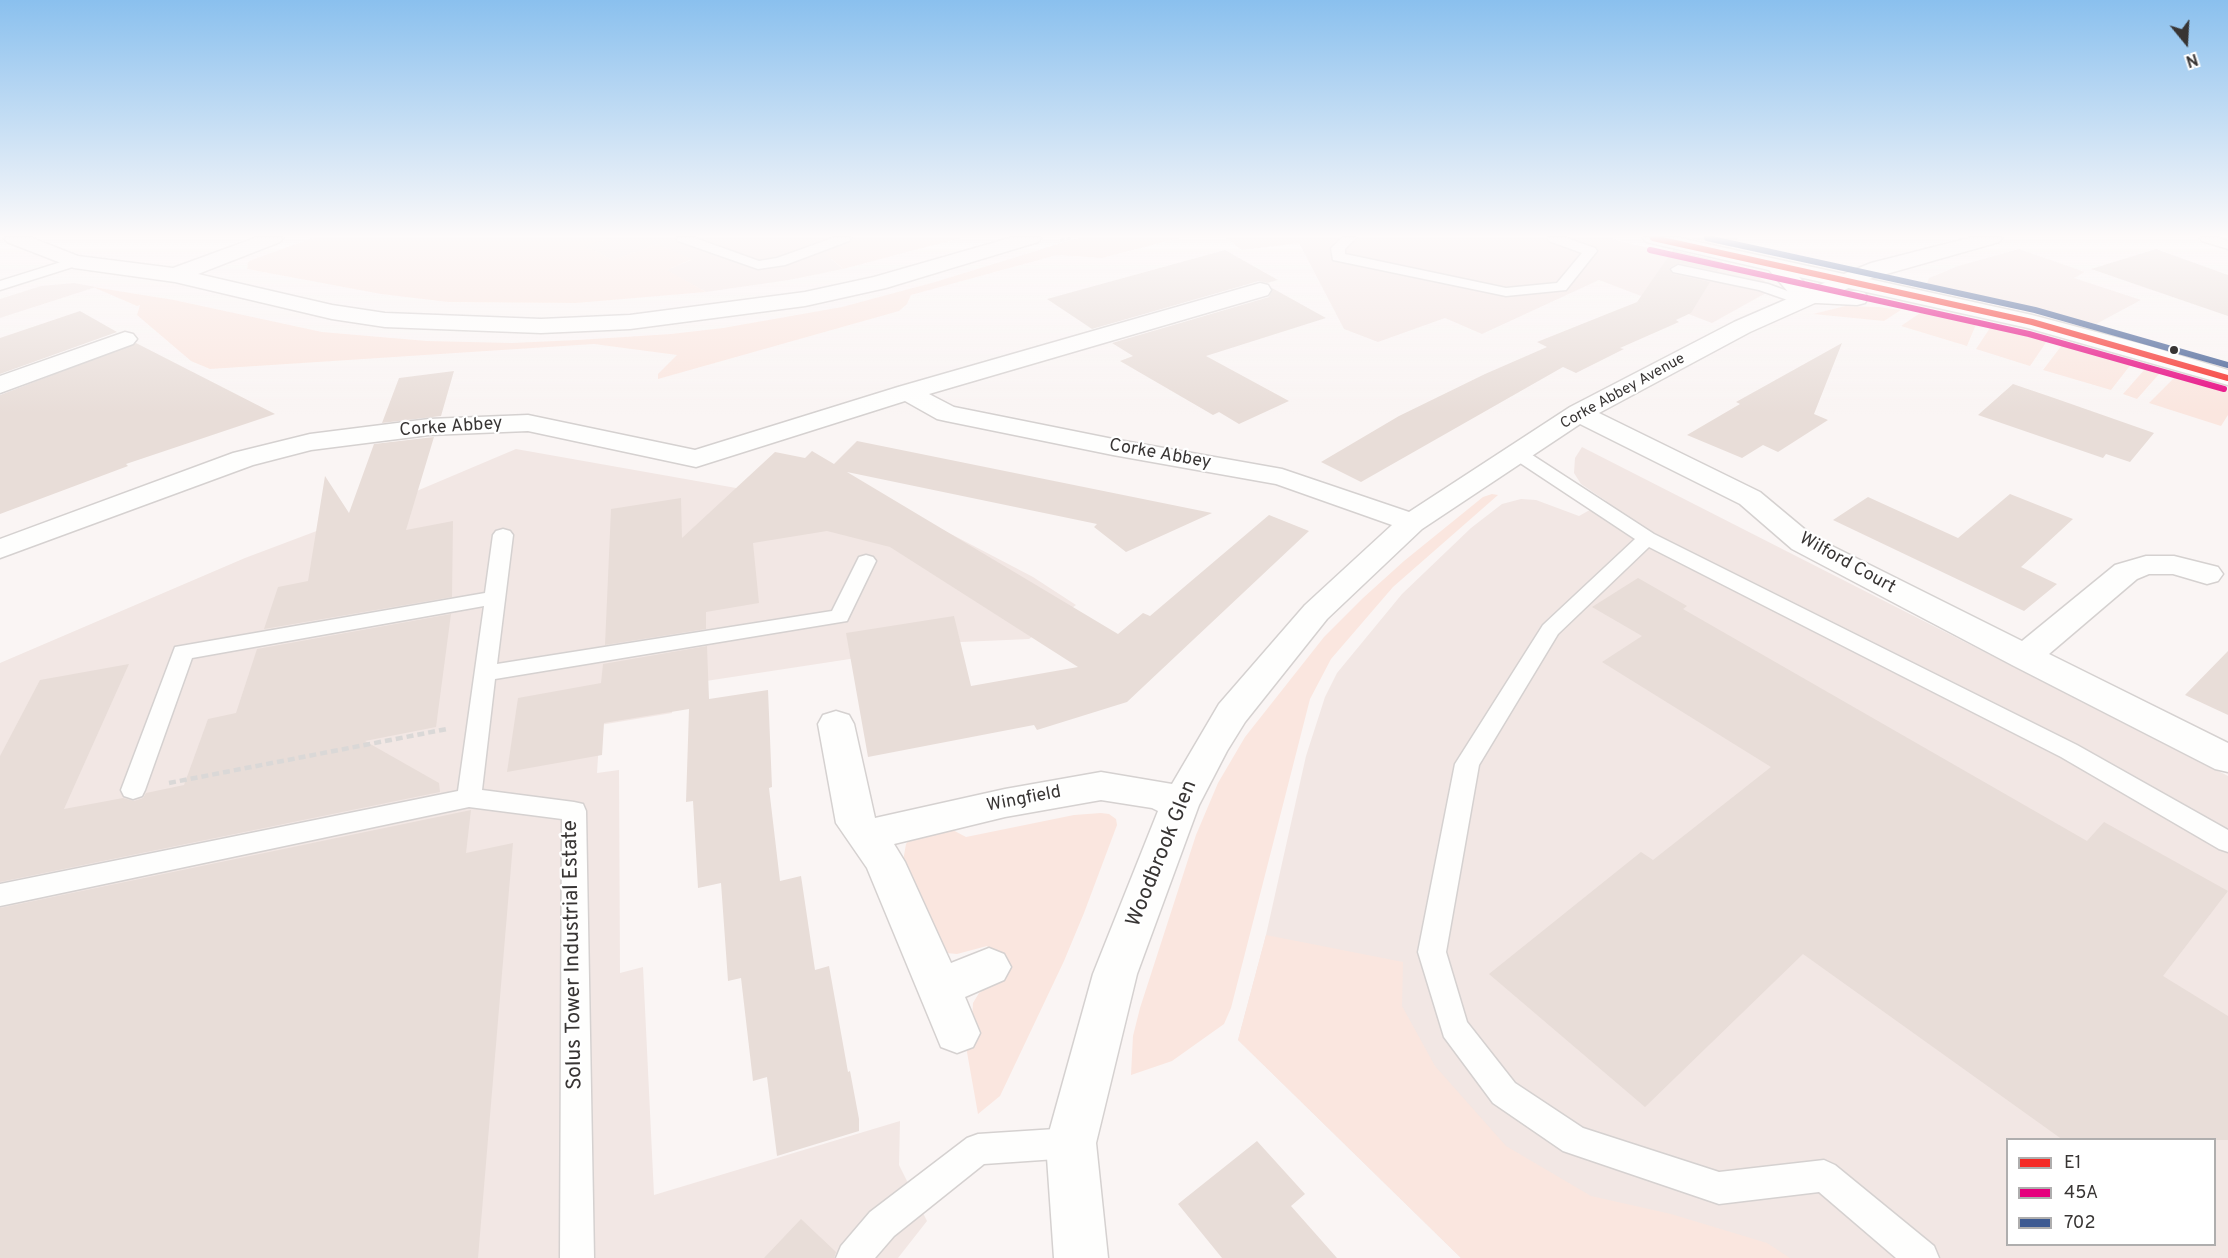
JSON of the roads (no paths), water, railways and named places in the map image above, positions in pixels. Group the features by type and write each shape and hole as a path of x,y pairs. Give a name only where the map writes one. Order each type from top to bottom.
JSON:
{"street":[{"path":"261,297 385,320 541,327 642,321 815,297"},
{"name":"Corke Abbey","path":"0,549 243,459 302,444 429,427 528,423 696,459 907,392 1237,297"},
{"name":"Corke Abbey Avenue","path":"1412,523 1579,414 1742,327 1807,297"},
{"path":"1922,297 2087,337 2228,378"},
{"path":"1802,299 1928,298"},
{"path":"0,385 124,339"},
{"name":"Corke Abbey","path":"907,392 946,413 1113,447 1282,477 1412,523"},
{"name":"Wilford Court","path":"1579,414 1750,498 1803,543 2228,759"},
{"name":"Woodbrook Glen","path":"1081,1258 1071,1143 1115,974 1180,805 1210,748 1232,713 1316,612 1412,523"},
{"path":"2024,657 2126,572 2146,565 2174,565 2207,574"},
{"path":"836,724 856,823 885,862 940,987 957,1033"},
{"name":"Wingfield","path":"867,835 1005,803 1101,786 1160,795 1180,805"},
{"path":"940,987 989,967"}],"lane":[{"path":"1795,297 1802,299"},
{"path":"1516,453 1647,538 2069,751 2228,842"},
{"path":"0,895 468,798 503,535"},
{"path":"1647,538 1550,630 1467,765 1432,952 1454,1028 1504,1093 1574,1140 1719,1188 1824,1176 1922,1258"},
{"path":"486,673 840,616 866,561"},
{"path":"132,790 183,652 495,598"},
{"name":"Solus Tower Industrial Estate","path":"468,798 574,811 577,1258"},
{"path":"852,1258 882,1224 978,1149 1071,1143"}]}
